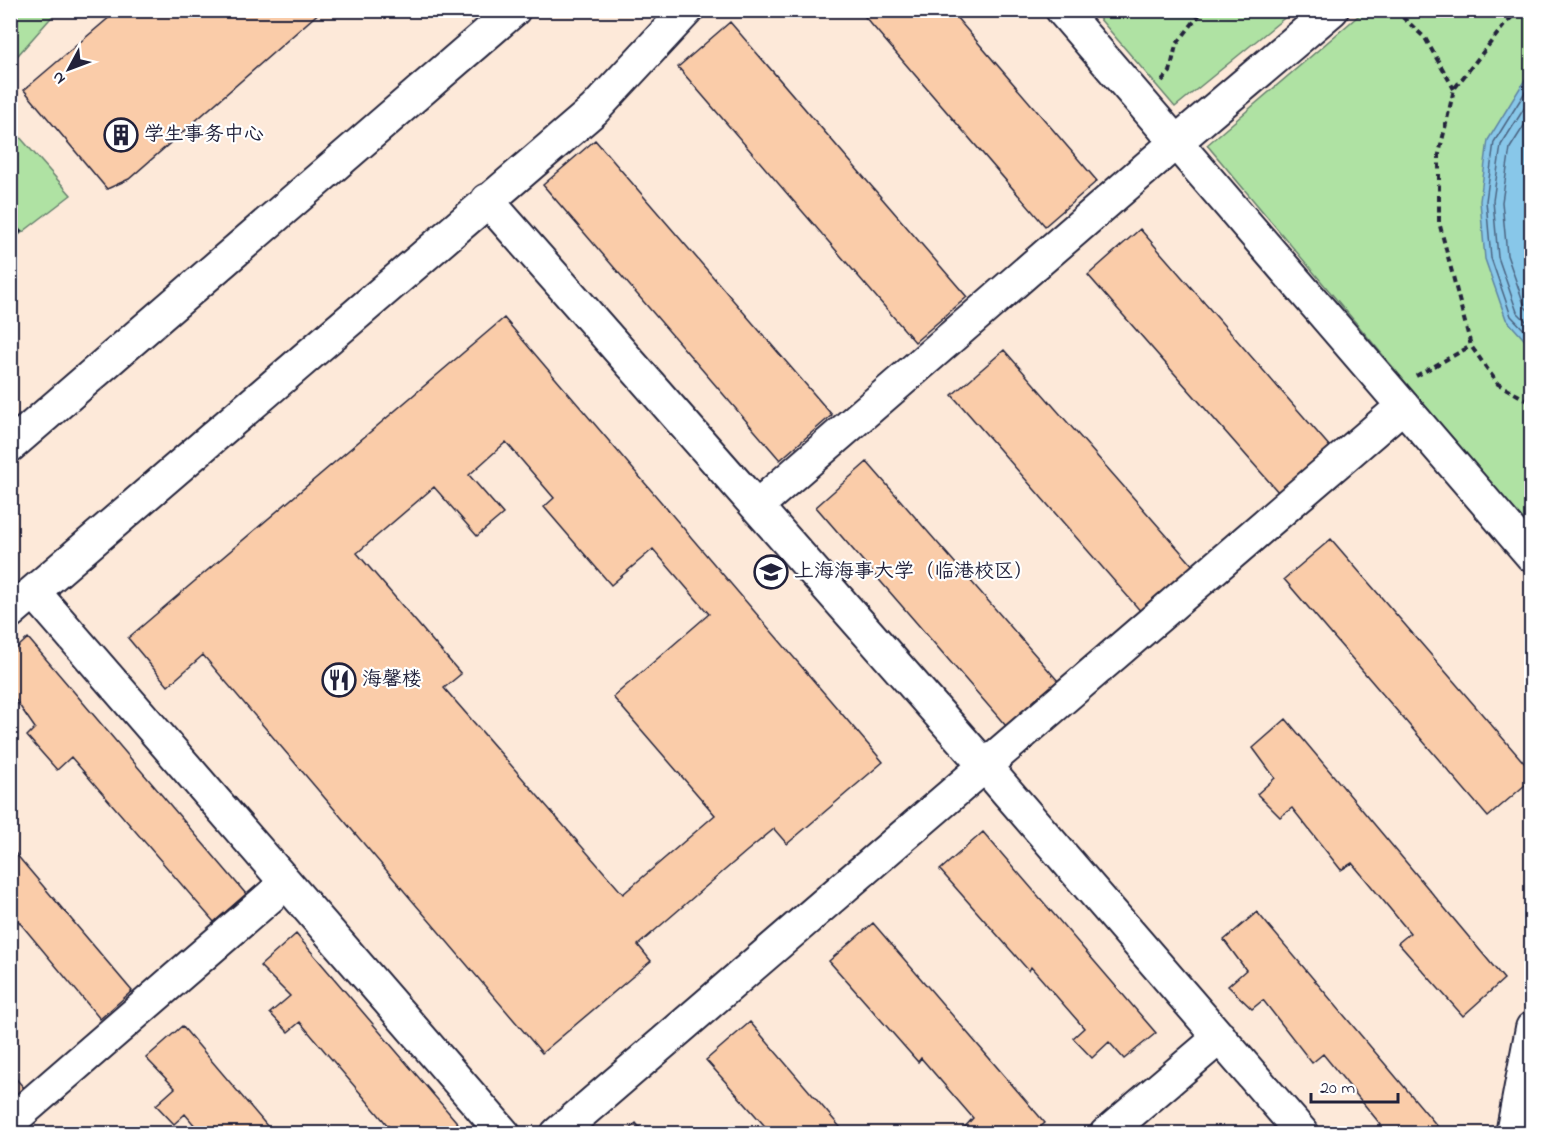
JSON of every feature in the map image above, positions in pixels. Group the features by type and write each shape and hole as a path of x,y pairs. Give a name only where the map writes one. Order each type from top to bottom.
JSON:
{"lane":[{"path":"10,446 514,10"},
{"path":"10,612 594,110 687,10"},
{"path":"1062,10 1532,556"},
{"path":"757,506 1175,143 1332,10"},
{"path":"488,200 984,765 1303,1134"},
{"path":"556,1134 984,765 1396,398"},
{"path":"34,592 504,1134"},
{"path":"10,1122 286,883"},
{"path":"1512,1134 1532,1028"},
{"path":"1106,1134 1220,1037"}],"path":[{"path":"1142,104 1170,72 1176,45 1203,10"},
{"path":"1395,10 1425,39 1454,89"},
{"path":"1519,10 1454,89 1439,154 1439,222 1471,346 1498,384 1532,403"},
{"path":"10,222 21,233"},
{"path":"1396,398 1471,346"}],"shaded area":[{"name":"上海海事大学（临港校区）","path":"11,11 1531,11 1531,1133 11,1133"}],"green space":[{"path":"10,11 57,11 11,63"},
{"path":"1093,11 1293,11 1175,107"},
{"path":"1364,11 1531,11 1531,532 1207,145"},
{"path":"10,126 71,195 11,241 10,241"}],"water":[{"path":"1531,70 1531,347 1506,319 1485,259 1480,201 1488,140"}],"building":[{"name":"学生事务中心","path":"118,10 322,10 129,179 107,189 24,90"},
{"path":"859,10 950,10 1097,181 1045,226"},
{"path":"730,22 967,297 915,342 678,67"},
{"path":"595,140 832,415 780,460 543,185"},
{"path":"1140,229 1331,448 1279,493 1088,275"},
{"name":"海馨楼","path":"504,318 883,762 787,844 774,829 747,851 638,945 651,961 542,1053 203,655 168,686 128,638","holes":["506,442 554,498 544,507 611,585 653,549 709,614 613,697 715,815 623,894 444,688 461,674 357,553 434,487 477,536 503,514 469,475"]},
{"path":"1004,350 1195,568 1143,614 952,395"},
{"path":"867,462 1058,681 1006,726 816,507"},
{"path":"1331,539 1532,772 1532,779 1488,817 1284,579"},
{"path":"28,638 246,894 214,922 71,757 57,770 27,736 35,728 10,692 10,654"},
{"path":"1286,719 1504,979 1463,1016 1398,943 1410,933 1352,863 1341,870 1292,808 1280,817 1257,794 1275,778 1253,748"},
{"path":"983,832 1156,1033 1124,1059 1109,1042 1092,1058 1073,1038 1084,1028 1031,967 1029,971 940,870"},
{"path":"10,847 132,991 100,1019 10,911"},
{"path":"1257,912 1444,1134 1370,1134 1381,1125 1323,1054 1312,1063 1263,1000 1252,1009 1228,986 1246,970 1224,940"},
{"path":"873,923 1045,1123 1032,1134 967,1134 963,1129 973,1118 921,1058 918,1062 829,961"},
{"path":"296,934 467,1134 395,1134 300,1022 288,1032 270,1013 290,996 260,966"},
{"path":"750,1022 846,1134 772,1134 706,1060"},
{"path":"182,1026 274,1134 202,1134 185,1114 174,1124 156,1105 175,1088 146,1058"},
{"path":"10,1072 25,1089 10,1102"},
{"path":"636,1123 645,1134 624,1134"},
{"path":"636,1123 645,1134 624,1134"}],"place":[{"name":"学生事务中心","path":"121,135"},
{"name":"上海海事大学（临港校区）","path":"771,572"},
{"name":"海馨楼","path":"339,680"}]}
